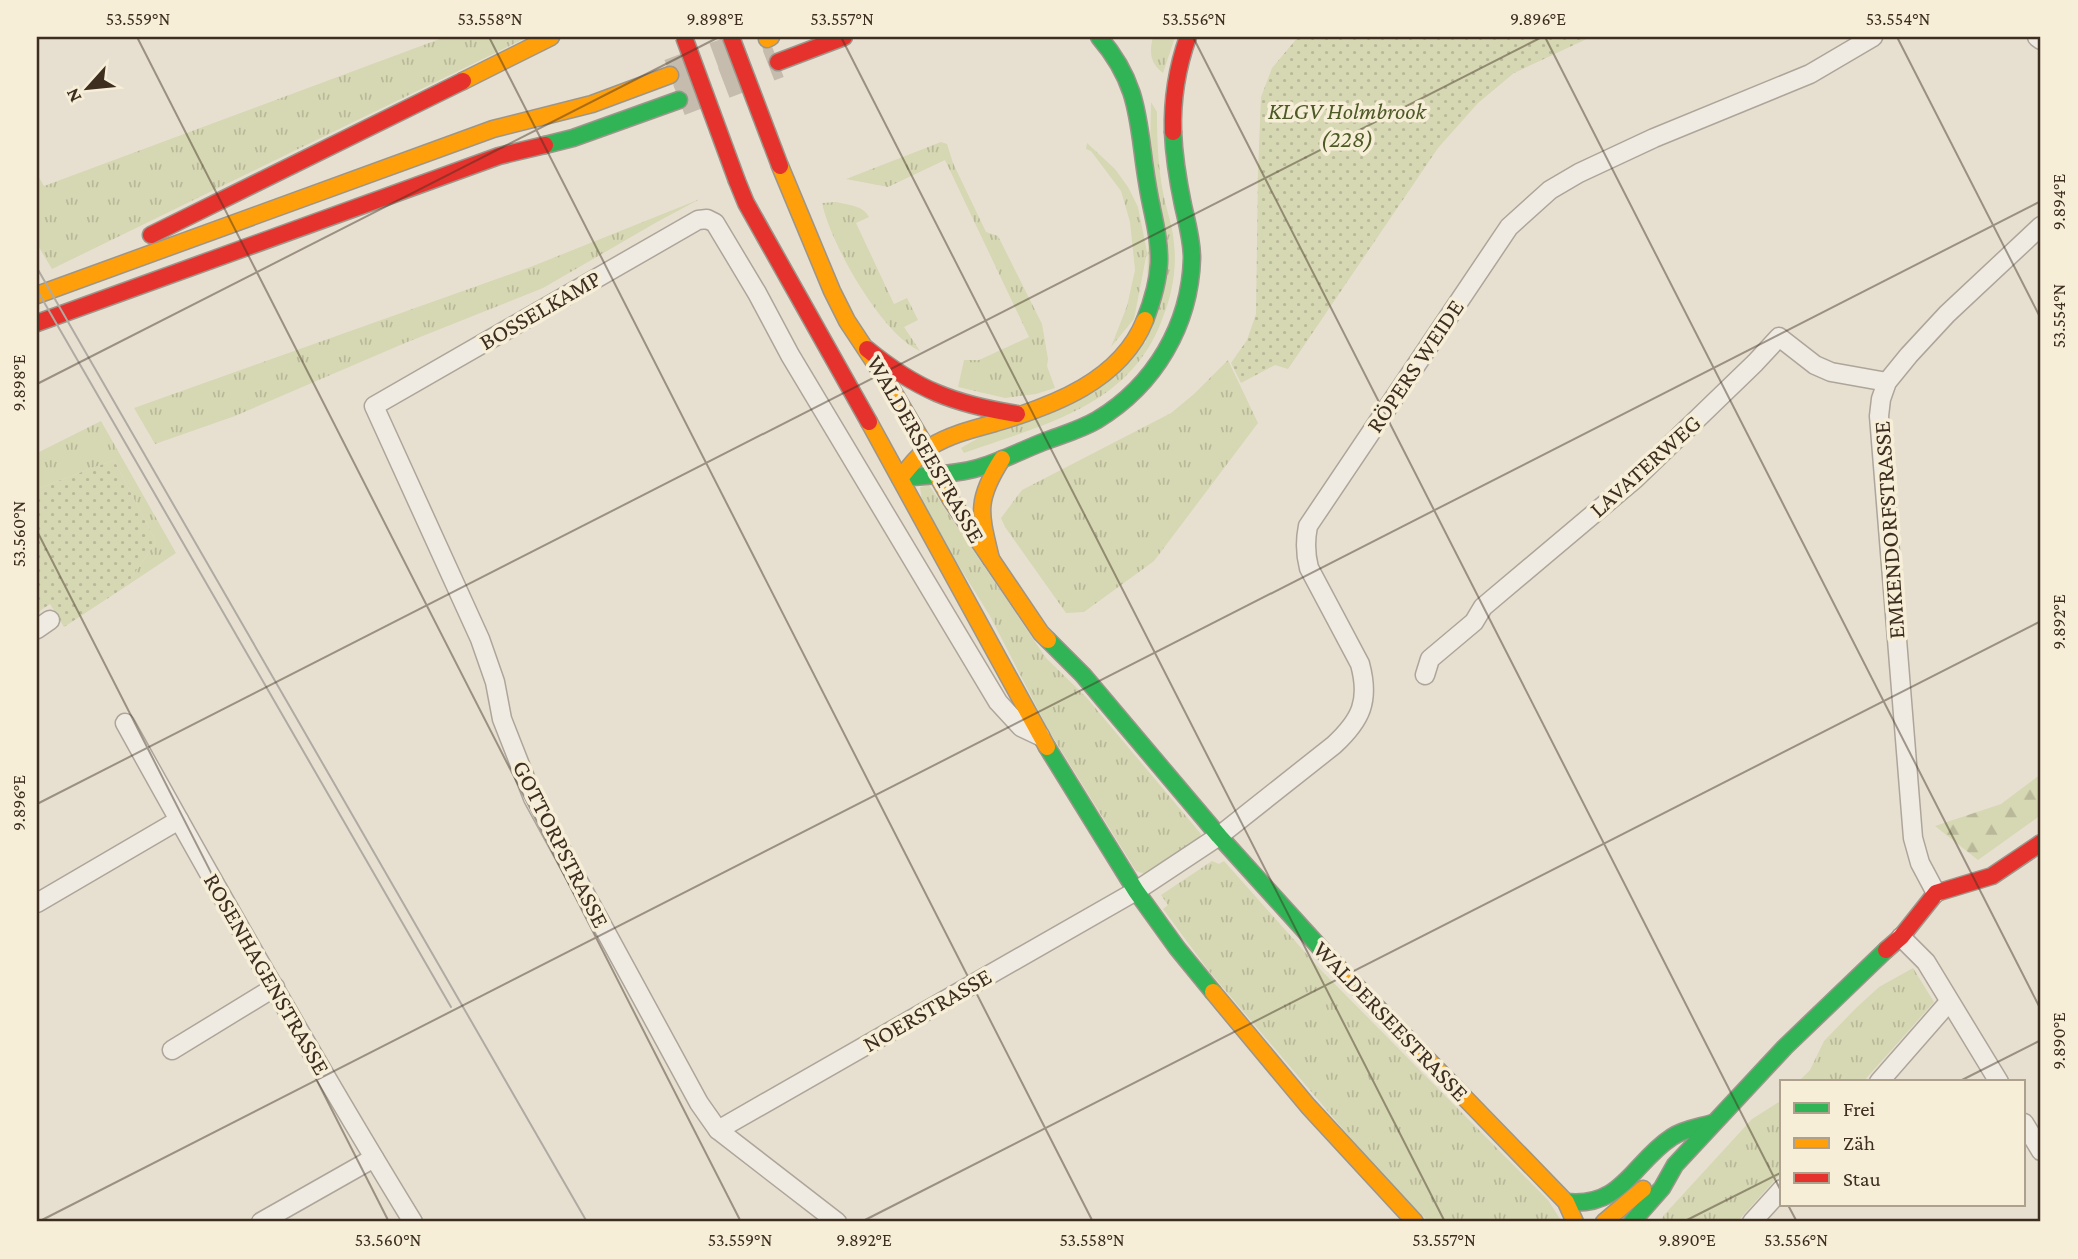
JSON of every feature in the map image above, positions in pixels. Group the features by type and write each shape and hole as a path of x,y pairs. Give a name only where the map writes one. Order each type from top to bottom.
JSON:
{"main road":[{"path":"37,293 551,37"},
{"name":"WALDERSEESTRASSE","path":"684,37 737,181 781,266 1040,736 1136,891 1177,948 1308,1106 1415,1222"},
{"name":"WALDERSEESTRASSE","path":"731,37 780,166 847,321 867,349 927,449 951,500 1041,633 1083,675 1219,836 1328,957 1566,1202 1575,1222"},
{"path":"778,62 844,37"},
{"path":"900,478 927,449 947,439 1022,415 1082,390 1115,365 1142,330 1159,274 1157,231 1145,177 1140,121 1129,83 1119,61 1099,37"},
{"path":"900,478 966,471 1096,421 1117,407 1153,372 1167,351 1185,305 1192,256 1174,150 1173,85 1188,37"},
{"path":"37,293 493,129 592,104 670,75"},
{"path":"37,323 499,156 573,138 679,100"},
{"path":"867,349 907,380 939,395 965,405 1022,415"},
{"path":"991,559 981,514 982,499 1002,458"},
{"path":"1604,1222 1675,1165 1793,1039 1856,976 1901,937 1936,893 1992,876 2041,843"},
{"path":"1566,1202 1585,1205 1608,1195 1673,1136 1714,1123"},
{"path":"1632,1222 1662,1188 1675,1165"}],"street":[{"name":"RÖPERS WEIDE","path":"1219,836 1335,745 1348,732 1362,708 1364,678 1360,664 1310,568 1305,541 1308,526 1509,227 1550,190 1579,173 1654,138 1810,74 1873,37"},
{"name":"BOSSELKAMP","path":"374,406 658,242 698,220 707,219"},
{"name":"WALDERSEESTRASSE","path":"707,219 715,223 741,265 790,355 998,702 1021,727 1040,736"},
{"name":"EMKENDORFSTRASSE","path":"1936,893 1920,863 1913,838 1879,416 1881,399 1888,382 1909,355 1947,314 2041,226"},
{"name":"LAVATERWEG","path":"1425,675 1430,659 1474,622 1483,607 1635,479 1779,337 1815,365 1831,372 1888,382"},
{"name":"GOTTORPSTRASSE","path":"374,406 480,639 495,682 502,719 533,798 699,1103 718,1130 837,1222"},
{"name":"ROSENHAGENSTRASSE","path":"125,723 413,1222"},
{"path":"37,903 179,820"},
{"path":"1136,891 1219,836"},
{"name":"NOERSTRASSE","path":"718,1130 1136,891"},
{"path":"1901,937 1926,961 1998,1080"},
{"path":"172,1050 275,987"},
{"path":"1881,1080 1949,1002"},
{"path":"2025,1125 2041,1151"},
{"path":"261,1222 374,1158"},
{"path":"1752,1222 1780,1191"},
{"name":"WALDERSEESTRASSE","path":"1566,1202 1587,1222"}],"green space":[{"path":"445,37 528,37 52,269 37,244 37,174 44,186"},
{"path":"1153,37 1175,37 1163,73 1152,57"},
{"name":"KLGV Holmbrook (228)","path":"1298,37 1591,37 1514,73 1478,103 1438,148 1288,369 1275,365 1241,383 1231,363 1247,340 1256,314 1261,97 1272,68"},
{"path":"1151,102 1157,112 1160,172 1172,231 1175,262 1169,300 1149,347 1130,372 1107,392 1082,408 1054,421 964,453 961,448 1146,342"},
{"path":"941,142 947,144 953,163 986,232 998,236 1042,324 1047,366 1055,388 1036,394 1005,398 958,387 964,360 979,360 1029,337 945,160 888,187 846,179"},
{"path":"1087,143 1115,169 1128,187 1138,207 1147,252 1134,319 1111,347 1127,306 1135,270 1130,222 1121,191 1091,151 1086,149"},
{"path":"700,199 543,288 405,343 235,416 155,444 134,408 533,266"},
{"path":"836,202 859,208 869,217 856,223 894,304 907,298 918,320 904,327 920,351 905,342 874,308 847,263 835,241 822,203"},
{"path":"1228,360 1258,423 1154,561 1084,612 1066,613 1001,518 1022,490 1171,413"},
{"path":"101,421 176,553 125,587 156,542 114,460 37,489 37,453"},
{"path":"114,460 156,542 125,587 64,627 50,604 37,613 37,489"},
{"path":"929,485 1046,658 1086,697 1201,834 1200,838 1145,874 1136,871 1049,731 990,616 923,508 920,487"},
{"path":"2041,774 2041,815 1978,860 1935,826 2001,804"},
{"path":"1212,861 1219,864 1224,861 1319,968 1548,1200 1562,1222 1429,1222 1387,1181 1208,970 1163,909 1168,905 1161,895"},
{"path":"1913,968 1934,1002 1865,1080 1800,1080 1810,1070 1824,1041 1879,987"},
{"path":"1780,1101 1780,1174 1737,1222 1660,1222 1664,1215 1752,1119"}],"tunnel":[{"path":"670,75 767,39"},
{"path":"679,100 778,62"}],"tram line":[{"path":"37,268 587,1222"},
{"path":"37,290 451,1007"}],"traffic: fast":[{"path":"1099,37 1124,74 1131,91 1157,234 1157,278 1145,320"},
{"path":"545,145 573,138 679,100"},
{"path":"900,478 974,469 1084,427 1118,406 1152,371 1166,351 1176,329 1190,283 1190,238 1176,169 1173,132"},
{"path":"1048,640 1083,675 1219,836 1334,963"},
{"path":"1047,747 1136,891 1213,992"},
{"path":"1632,1222 1662,1188 1675,1165 1785,1047 1886,950"},
{"path":"1566,1202 1585,1202 1601,1198 1625,1182 1672,1137 1713,1123"}],"traffic: slow":[{"path":"463,81 551,37"},
{"path":"767,39 771,37"},
{"path":"37,295 493,129 592,104 670,75"},
{"path":"780,166 847,321 927,449 951,500 1048,640"},
{"path":"900,478 922,453 937,443 1039,408 1082,388 1102,375 1119,359 1134,341 1145,320"},
{"path":"869,422 1047,747"},
{"path":"991,559 982,508 987,486 1002,459"},
{"path":"1334,963 1566,1202 1575,1222"},
{"path":"1213,992 1308,1106 1415,1222"},
{"path":"1604,1222 1643,1189"}],"traffic: jam":[{"path":"684,37 737,181"},
{"path":"731,37 780,166"},
{"path":"778,62 844,37"},
{"path":"1173,132 1176,84 1188,37"},
{"path":"151,235 463,81"},
{"path":"37,323 499,156 545,145"},
{"path":"737,181 746,203 869,422"},
{"path":"867,349 903,375 937,393 974,405 1017,414"},
{"path":"1886,950 1901,937 1936,893 1992,876 2041,843"}]}
